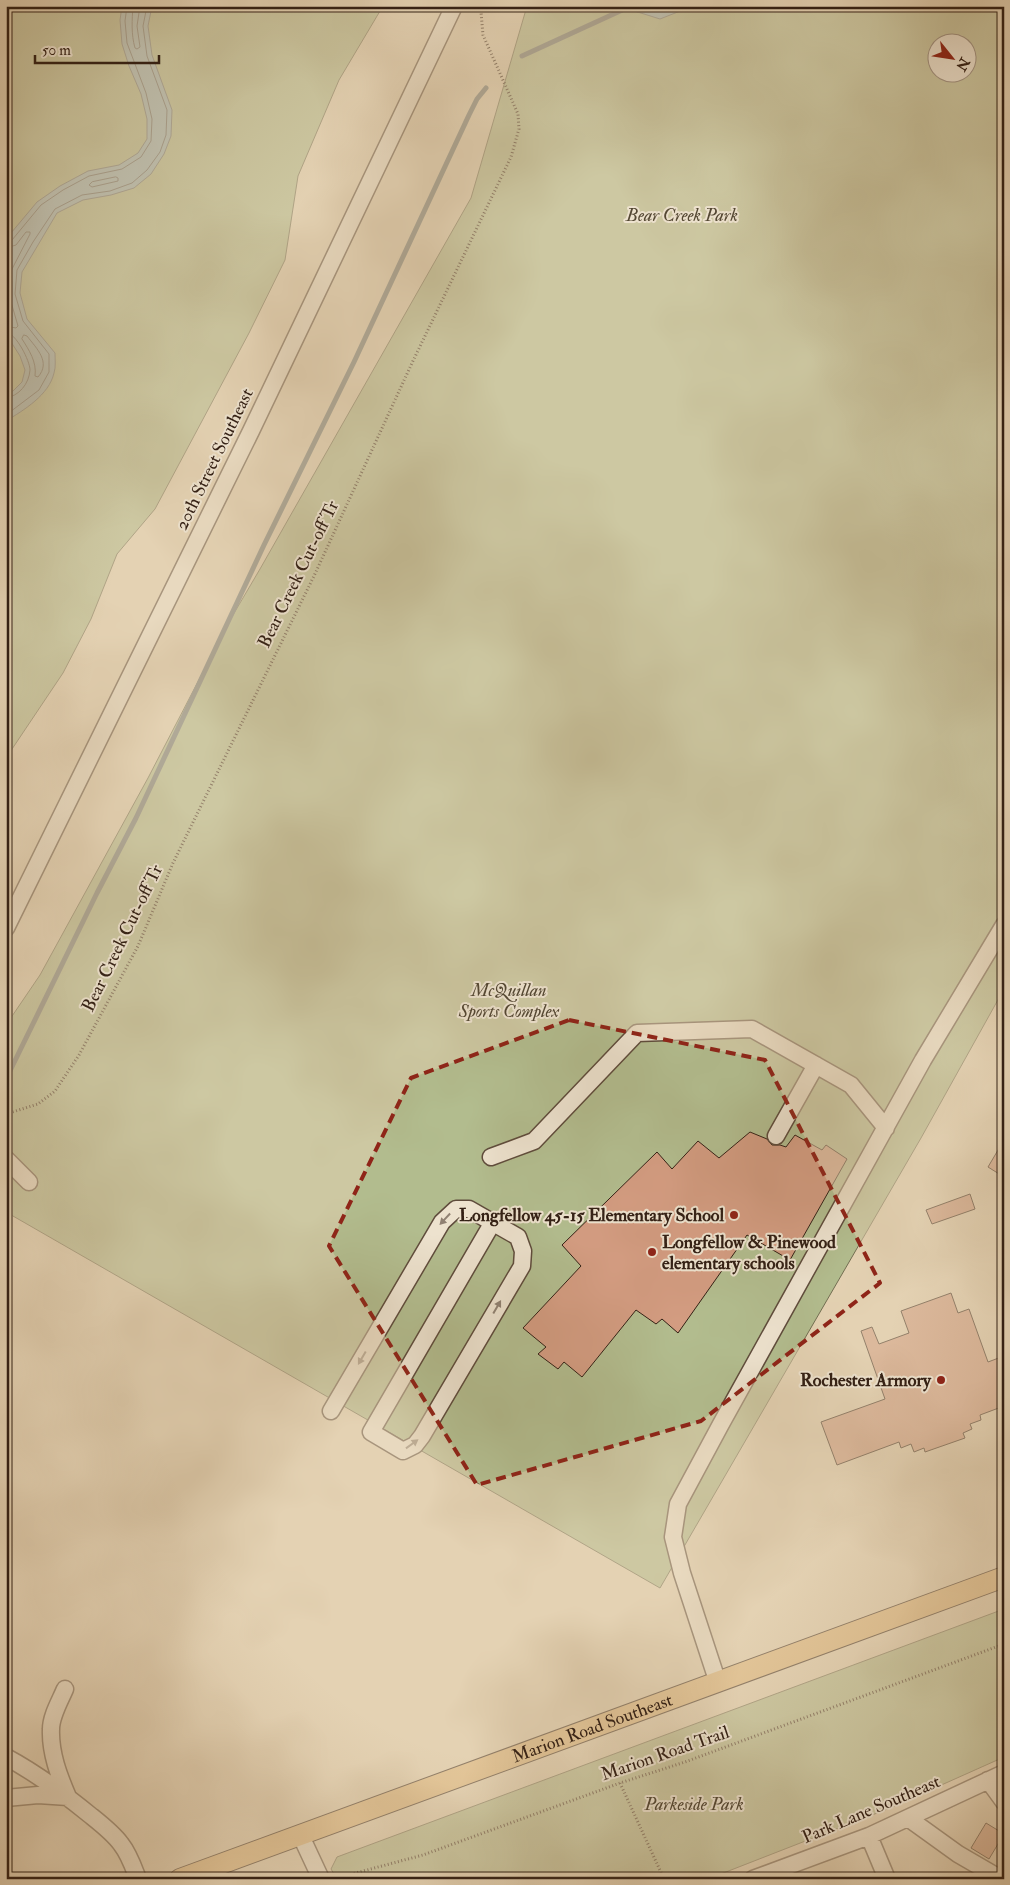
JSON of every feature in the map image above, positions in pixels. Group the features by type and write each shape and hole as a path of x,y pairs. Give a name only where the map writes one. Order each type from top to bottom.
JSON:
{"main road":[{"name":"Marion Road Southeast","path":"180,1879 1004,1577"}],"street":[{"name":"20th Street Southeast","path":"6,928 251,431 454,6"},
{"path":"718,1683 682,1573 673,1537 678,1504 903,1097 1004,925"},
{"path":"491,1157 534,1141 637,1033 752,1029 851,1085 886,1128"},
{"path":"776,1136 816,1065"},
{"path":"6,1159 30,1182"},
{"path":"331,1411 442,1222 456,1209 469,1209 494,1222 518,1236 524,1251 522,1266 415,1445 403,1451 371,1432 494,1222"},
{"path":"65,1689 51,1728 57,1772 68,1797"},
{"path":"6,1757 29,1770 68,1797 120,1842 130,1858 138,1879"},
{"name":"Park Lane Southeast","path":"752,1879 870,1836 1004,1773"},
{"path":"988,1780 1004,1802"},
{"path":"6,1798 38,1795 68,1797"},
{"path":"908,1818 958,1854 1001,1879"},
{"path":"300,1834 320,1879"},
{"path":"870,1836 887,1879"}],"path":[{"name":"Bear Creek Cut-off Tr","path":"6,1114 38,1104 55,1091 79,1055 138,946 173,863 314,576 407,372 511,158 519,129 518,114 483,34 482,6"},
{"name":"Marion Road Trail","path":"333,1879 423,1855 620,1783 685,1762 1004,1644"},
{"path":"620,1783 664,1879"}],"highlighted area":[{"path":"569,1020 765,1060 880,1283 701,1421 477,1485 329,1246 411,1078"}],"green space":[{"path":"6,6 383,6 339,80 298,176 285,260 249,333 155,509 117,554 91,619 63,673 6,758"},
{"name":"McQuillan Sports Complex","path":"527,6 1004,6 1004,989 921,1138 660,1588 6,1212 6,1025 40,975 148,778 230,620 471,198"},
{"name":"Parkeside Park","path":"1004,1609 1004,1757 890,1808 708,1879 337,1879 331,1869 337,1857"}],"water":[{"path":"122,6 152,6 148,26 152,55 172,110 171,136 164,154 151,174 134,188 111,195 83,200 57,213 22,272 20,293 27,319 55,353 55,368 51,381 41,395 28,407 6,421 6,394 13,391 22,382 25,370 20,356 6,334 6,239 37,202 60,186 88,171 119,165 138,153 147,139 147,119 141,94 122,44 120,20"},
{"path":"625,6 693,6 660,19 628,9"}],"building":[{"name":"Longfellow & Pinewood elementary schools","path":"750,1132 767,1139 772,1145 786,1147 795,1135 822,1150 826,1145 847,1159 790,1260 747,1235 678,1333 662,1319 656,1324 636,1310 582,1377 564,1362 558,1369 538,1354 546,1347 523,1328 581,1266 562,1245 657,1152 672,1169 698,1141 719,1158"},
{"path":"1004,1140 1004,1177 988,1167"},
{"path":"970,1194 975,1209 932,1224 926,1210"},
{"name":"Rochester Armory","path":"951,1293 958,1313 969,1309 988,1362 1004,1356 1004,1406 980,1415 981,1420 970,1424 972,1429 963,1433 965,1438 925,1452 924,1448 914,1452 911,1444 901,1448 899,1442 837,1465 821,1422 885,1399 861,1331 872,1327 879,1344 909,1333 901,1311"},
{"path":"986,1823 1004,1834 989,1859 971,1848"}],"waterway":[{"path":"522,56 631,6"},
{"path":"6,1079 136,818 264,545 354,362 469,115 477,99 486,88"}],"place":[{"name":"Longfellow 45-15 Elementary School","path":"734,1215"},
{"name":"Longfellow & Pinewood elementary schools","path":"652,1252"},
{"name":"Rochester Armory","path":"941,1380"}],"park label":[{"name":"Bear Creek Park","path":"682,215"}]}
